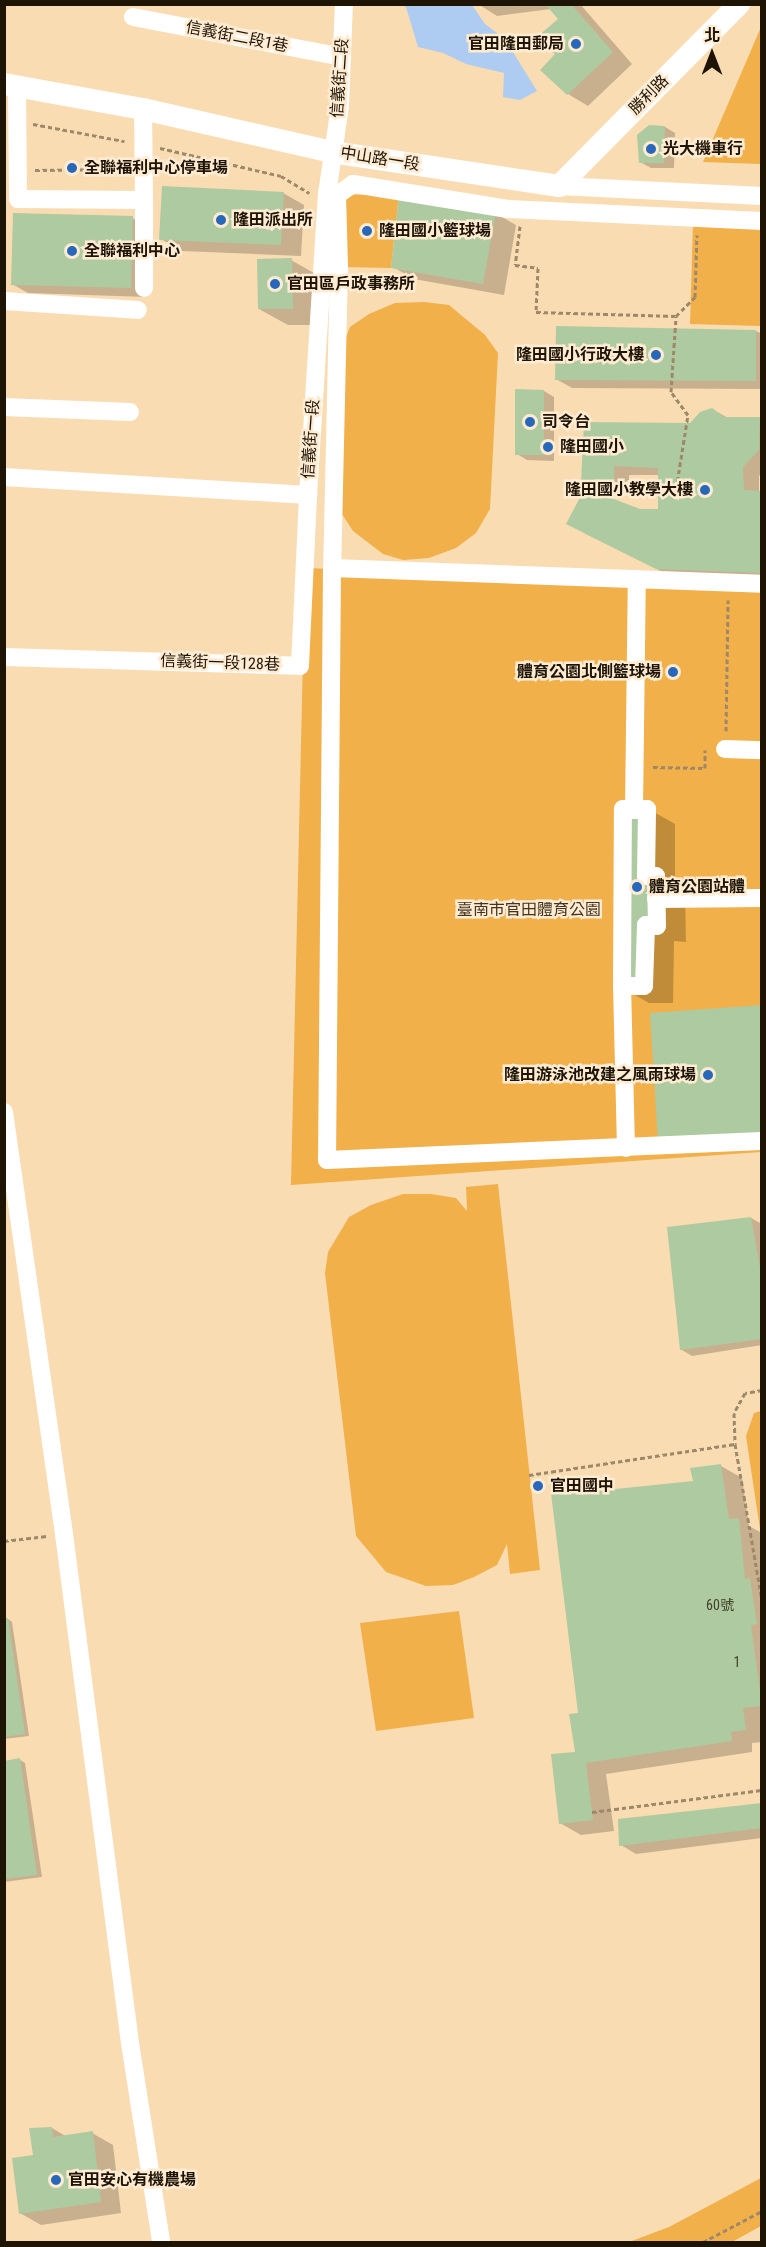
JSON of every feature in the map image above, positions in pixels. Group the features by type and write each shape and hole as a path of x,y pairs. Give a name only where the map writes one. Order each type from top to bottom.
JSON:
{"main road":[{"name":"勝利路","path":"559,186 739,4"},
{"name":"中山路一段","path":"11,85 143,109 332,152 559,186"}],"street":[{"name":"信義街二段","path":"332,152 340,106 344,4"},
{"name":"信義街二段1巷","path":"133,17 342,57"},
{"path":"11,85 17,122 18,199 144,200"},
{"path":"143,109 144,288"},
{"name":"信義街一段","path":"4,477 308,495 327,194 332,152"},
{"path":"762,220 523,209 353,184 338,195 339,267 332,568 327,1160 762,1141"},
{"name":"中山路一段","path":"559,186 762,196"},
{"path":"4,301 138,310"},
{"path":"4,407 130,412"},
{"name":"信義街一段128巷","path":"4,657 300,666 308,495"},
{"path":"332,568 762,584"},
{"path":"634,810 637,579"},
{"path":"725,749 762,750"},
{"path":"622,987 644,987 646,925 657,926 656,876 646,876 647,810 623,810 622,987 626,1148"},
{"path":"656,899 762,898"},
{"path":"4,1112 64,1534 130,2043 161,2242"}],"path":[{"path":"17,122 143,144 281,176 309,193"},
{"path":"18,170 144,169"},
{"path":"523,209 515,265 538,268 536,312 676,316"},
{"path":"675,496 688,415 670,392 676,316 695,297 698,218"},
{"path":"635,767 705,768 706,749 725,749 728,583"},
{"path":"762,1390 745,1393 734,1413 735,1444 762,1600"},
{"path":"529,1475 735,1444"},
{"path":"4,1541 64,1534"},
{"path":"592,1812 762,1790"},
{"path":"703,2242 762,2211"}],"green space":[{"path":"761,27 761,164 703,162"},
{"name":"隆田國小籃球場","path":"399,194 391,268 339,267 337,195"},
{"path":"693,223 761,224 761,326 690,324"},
{"path":"424,302 449,305 485,335 498,353 490,509 476,533 456,548 429,558 403,560 383,554 353,531 340,511 342,347 350,327 369,314 395,303"},
{"name":"臺南市官田體育公園","path":"305,568 761,584 761,1152 291,1185"},
{"path":"498,1184 540,1570 510,1574 507,1544 497,1565 474,1577 453,1585 426,1586 386,1572 356,1536 325,1273 328,1252 349,1217 371,1205 403,1194 431,1194 456,1198 467,1211 466,1187"},
{"path":"762,1411 761,1536 746,1436 754,1413"},
{"path":"459,1611 474,1718 376,1731 360,1623"},
{"path":"761,2178 761,2226 732,2242 629,2242 669,2227"}],"water":[{"path":"402,5 472,5 485,24 505,39 537,91 520,100 503,97 504,73 466,64 443,53 418,47 406,7"}],"building":[{"name":"官田隆田郵局","path":"545,4 571,4 613,52 567,95 540,70 555,54 537,37 558,19"},
{"name":"光大機車行","path":"649,125 665,126 664,163 639,163 637,135"},
{"name":"隆田派出所","path":"162,186 284,192 281,245 159,240"},
{"path":"399,194 496,212 483,284 391,268"},
{"name":"全聯福利中心","path":"13,213 133,216 131,288 11,285"},
{"name":"官田區戶政事務所","path":"292,258 293,309 258,309 257,259"},
{"name":"隆田國小行政大樓","path":"556,326 756,330 756,381 555,380"},
{"name":"司令台","path":"515,389 544,390 544,455 515,455"},
{"name":"隆田國小教學大樓","path":"712,408 724,417 760,417 759,450 743,467 744,490 762,491 762,573 656,569 566,524 585,488 640,509 658,509 658,468 614,466 614,483 581,482 584,422 690,423 700,412"},
{"name":"體育公園站體","path":"618,805 646,805 657,926 646,925 644,986 618,986"},
{"name":"隆田游泳池改建之風雨球場","path":"762,1005 762,1136 658,1143 650,1013"},
{"path":"751,1217 762,1279 762,1339 680,1350 667,1227"},
{"path":"721,1464 729,1519 739,1518 745,1579 750,1578 757,1624 751,1625 762,1706 743,1708 746,1730 731,1732 732,1741 586,1763 593,1820 559,1824 551,1754 575,1752 569,1714 578,1713 549,1477 566,1476 567,1494 693,1481 690,1468"},
{"path":"4,1618 8,1618 25,1734 4,1737"},
{"path":"20,1758 37,1875 4,1879 4,1761"},
{"path":"762,1803 762,1828 619,1846 618,1819"},
{"name":"官田安心有機農場","path":"52,2127 53,2137 93,2131 101,2202 19,2214 12,2158 33,2155 29,2128"}],"place":[{"name":"官田隆田郵局","path":"576,44"},
{"name":"光大機車行","path":"651,149"},
{"name":"全聯福利中心停車場","path":"72,168"},
{"name":"隆田派出所","path":"221,220"},
{"name":"隆田國小籃球場","path":"367,231"},
{"name":"全聯福利中心","path":"72,251"},
{"name":"官田區戶政事務所","path":"275,284"},
{"name":"隆田國小行政大樓","path":"656,355"},
{"name":"司令台","path":"530,422"},
{"name":"隆田國小","path":"548,447"},
{"name":"隆田國小教學大樓","path":"705,490"},
{"name":"體育公園北側籃球場","path":"673,672"},
{"name":"體育公園站體","path":"637,887"},
{"name":"隆田游泳池改建之風雨球場","path":"708,1075"},
{"name":"官田國中","path":"538,1486"},
{"name":"官田安心有機農場","path":"56,2180"}]}
